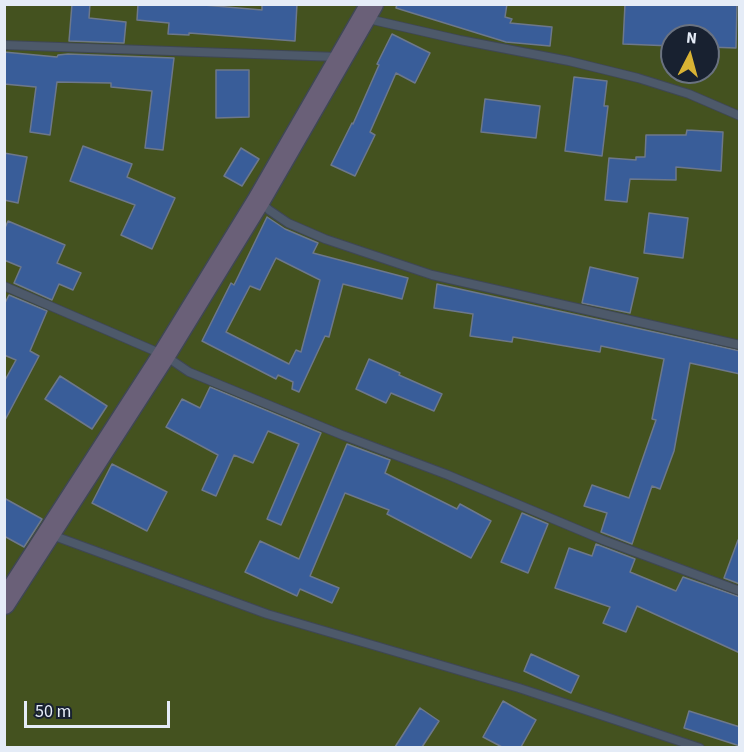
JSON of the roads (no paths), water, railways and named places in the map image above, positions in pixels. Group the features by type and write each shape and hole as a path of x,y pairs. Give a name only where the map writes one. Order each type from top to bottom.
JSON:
{"street":[{"path":"4,603 164,355 259,200 368,11"}],"lane":[{"path":"368,11 460,40 569,61 638,78 689,94 740,116"},
{"path":"4,45 341,57"},
{"path":"259,200 288,223 325,239 432,274 740,345"},
{"path":"4,286 164,355 189,372 313,421 342,435 448,475 603,540 740,591"},
{"path":"49,534 267,614 519,688 700,747"}]}
